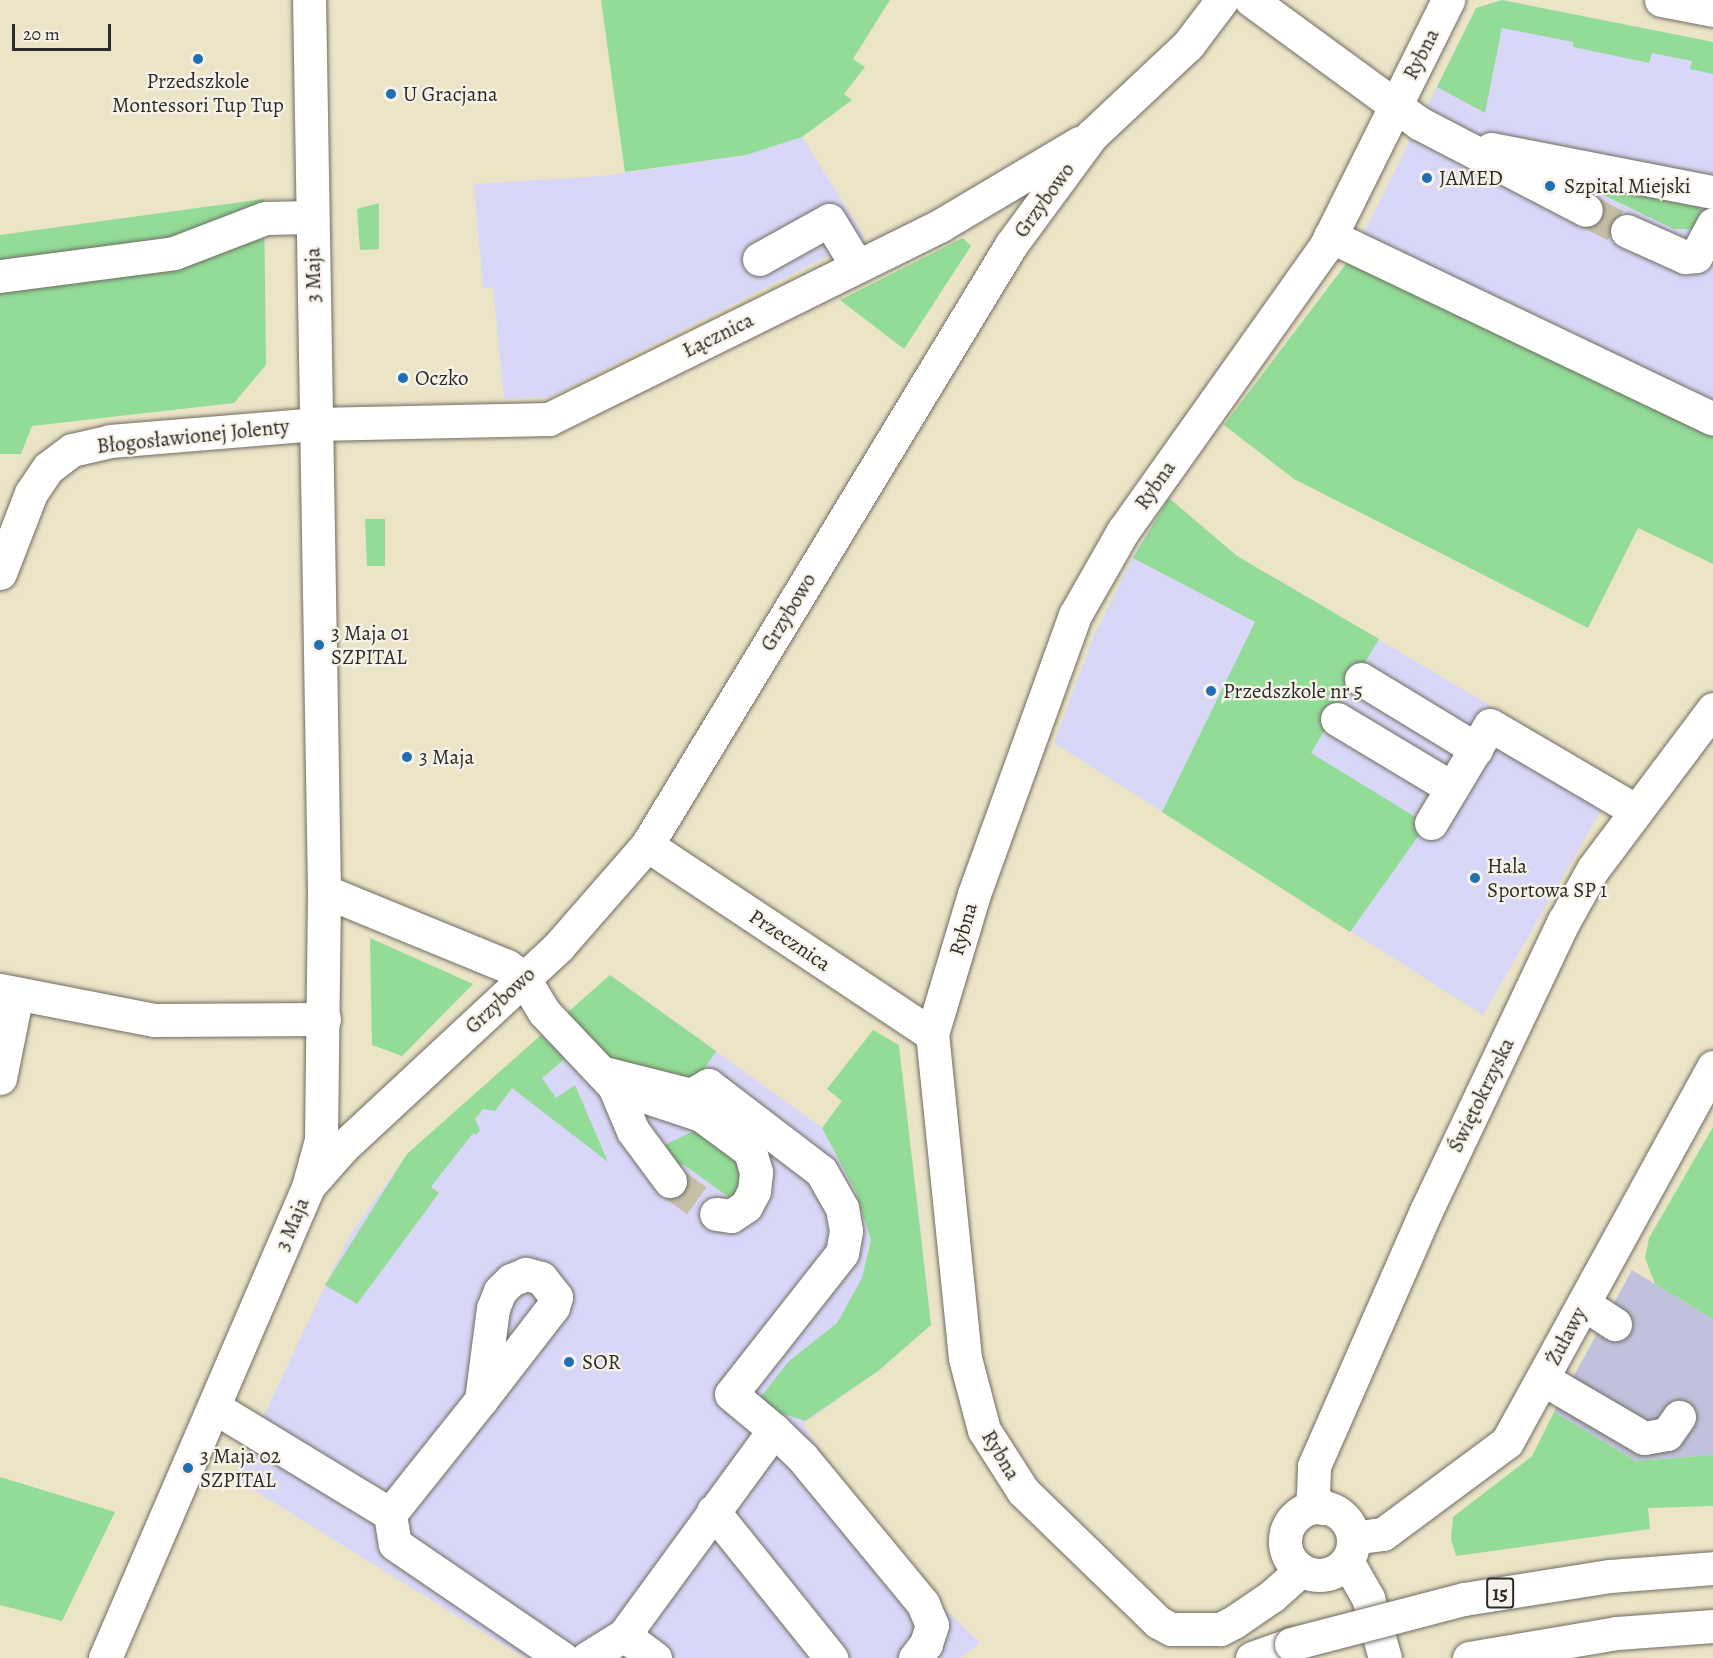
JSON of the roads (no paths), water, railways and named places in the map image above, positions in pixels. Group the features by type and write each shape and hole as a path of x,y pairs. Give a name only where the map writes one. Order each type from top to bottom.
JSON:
{"street":[{"name":"3 Maja","path":"105,1658 308,1187 321,1140 324,891 309,0"},
{"name":"Grzybowo","path":"308,1187 343,1147 523,976 560,946 647,845 1011,245 1091,136 1188,45 1222,0"},
{"name":"Rybna","path":"1251,0 1393,107"},
{"name":"Rybna","path":"1301,1570 1272,1596 1220,1629 1171,1629 1158,1622 1023,1491 984,1430 965,1358 932,1034 974,894 1075,615 1123,531 1330,236 1448,0"},
{"path":"1661,0 1713,10"},
{"path":"1393,107 1586,210"},
{"name":"Łącznica","path":"315,424 549,419 941,225 1091,136"},
{"path":"1456,142 1713,192"},
{"path":"0,276 174,253 265,218 312,217"},
{"path":"759,259 829,220 857,266"},
{"path":"1627,231 1685,257 1696,256 1713,224"},
{"path":"1330,236 1713,419"},
{"name":"Błogosławionej Jolenty","path":"0,573 32,493 48,468 72,450 110,441 315,424"},
{"path":"1361,679 1476,749"},
{"name":"Świętokrzyska","path":"1323,1508 1313,1496 1314,1466 1426,1210 1564,921 1593,869 1713,709"},
{"path":"1337,719 1452,788"},
{"path":"1431,823 1490,725 1635,810"},
{"name":"Przecznica","path":"647,845 932,1034"},
{"path":"324,891 507,966 523,976 544,1012 609,1079 633,1131 670,1181"},
{"path":"0,1078 9,992 154,1020 324,1019"},
{"name":"Żuławy","path":"1350,1550 1383,1534 1507,1442 1713,1067"},
{"path":"609,1079 700,1115 750,1151 756,1172 754,1191 746,1206 731,1216 716,1214"},
{"path":"609,1079 691,1095 708,1085 821,1171 842,1208 846,1231 842,1253 731,1394 802,1457 923,1605 932,1625 926,1644 915,1658"},
{"path":"1584,1304 1615,1324"},
{"path":"1543,1378 1644,1438 1667,1434 1679,1417"},
{"path":"481,1400 390,1514 395,1544 562,1658"},
{"path":"214,1407 390,1514"},
{"path":"587,1658 624,1635 774,1430"},
{"path":"1350,1550 1326,1575 1301,1570 1293,1564 1285,1545 1289,1526 1303,1512 1323,1508 1343,1518 1350,1550 1368,1598 1384,1658"},
{"path":"713,1511 831,1658"},
{"name":"15","path":"1252,1658 1291,1644 1464,1599 1610,1576 1713,1568"},
{"path":"1469,1658 1617,1633 1713,1626"},
{"path":"624,1635 655,1658"}],"tunnel":[{"path":"1586,210 1627,231"},
{"path":"670,1181 716,1214"}],"place":[{"name":"Przedszkole Montessori Tup Tup","path":"198,59"},
{"name":"U Gracjana","path":"391,94"},
{"name":"JAMED","path":"1427,178"},
{"name":"Szpital Miejski","path":"1550,186"},
{"name":"Oczko","path":"403,378"},
{"name":"3 Maja 01 SZPITAL","path":"319,645"},
{"name":"Przedszkole nr 5","path":"1211,691"},
{"name":"3 Maja","path":"407,757"},
{"name":"Hala Sportowa SP 1","path":"1475,878"},
{"name":"SOR","path":"569,1362"},
{"name":"3 Maja 02 SZPITAL","path":"188,1468"}]}
